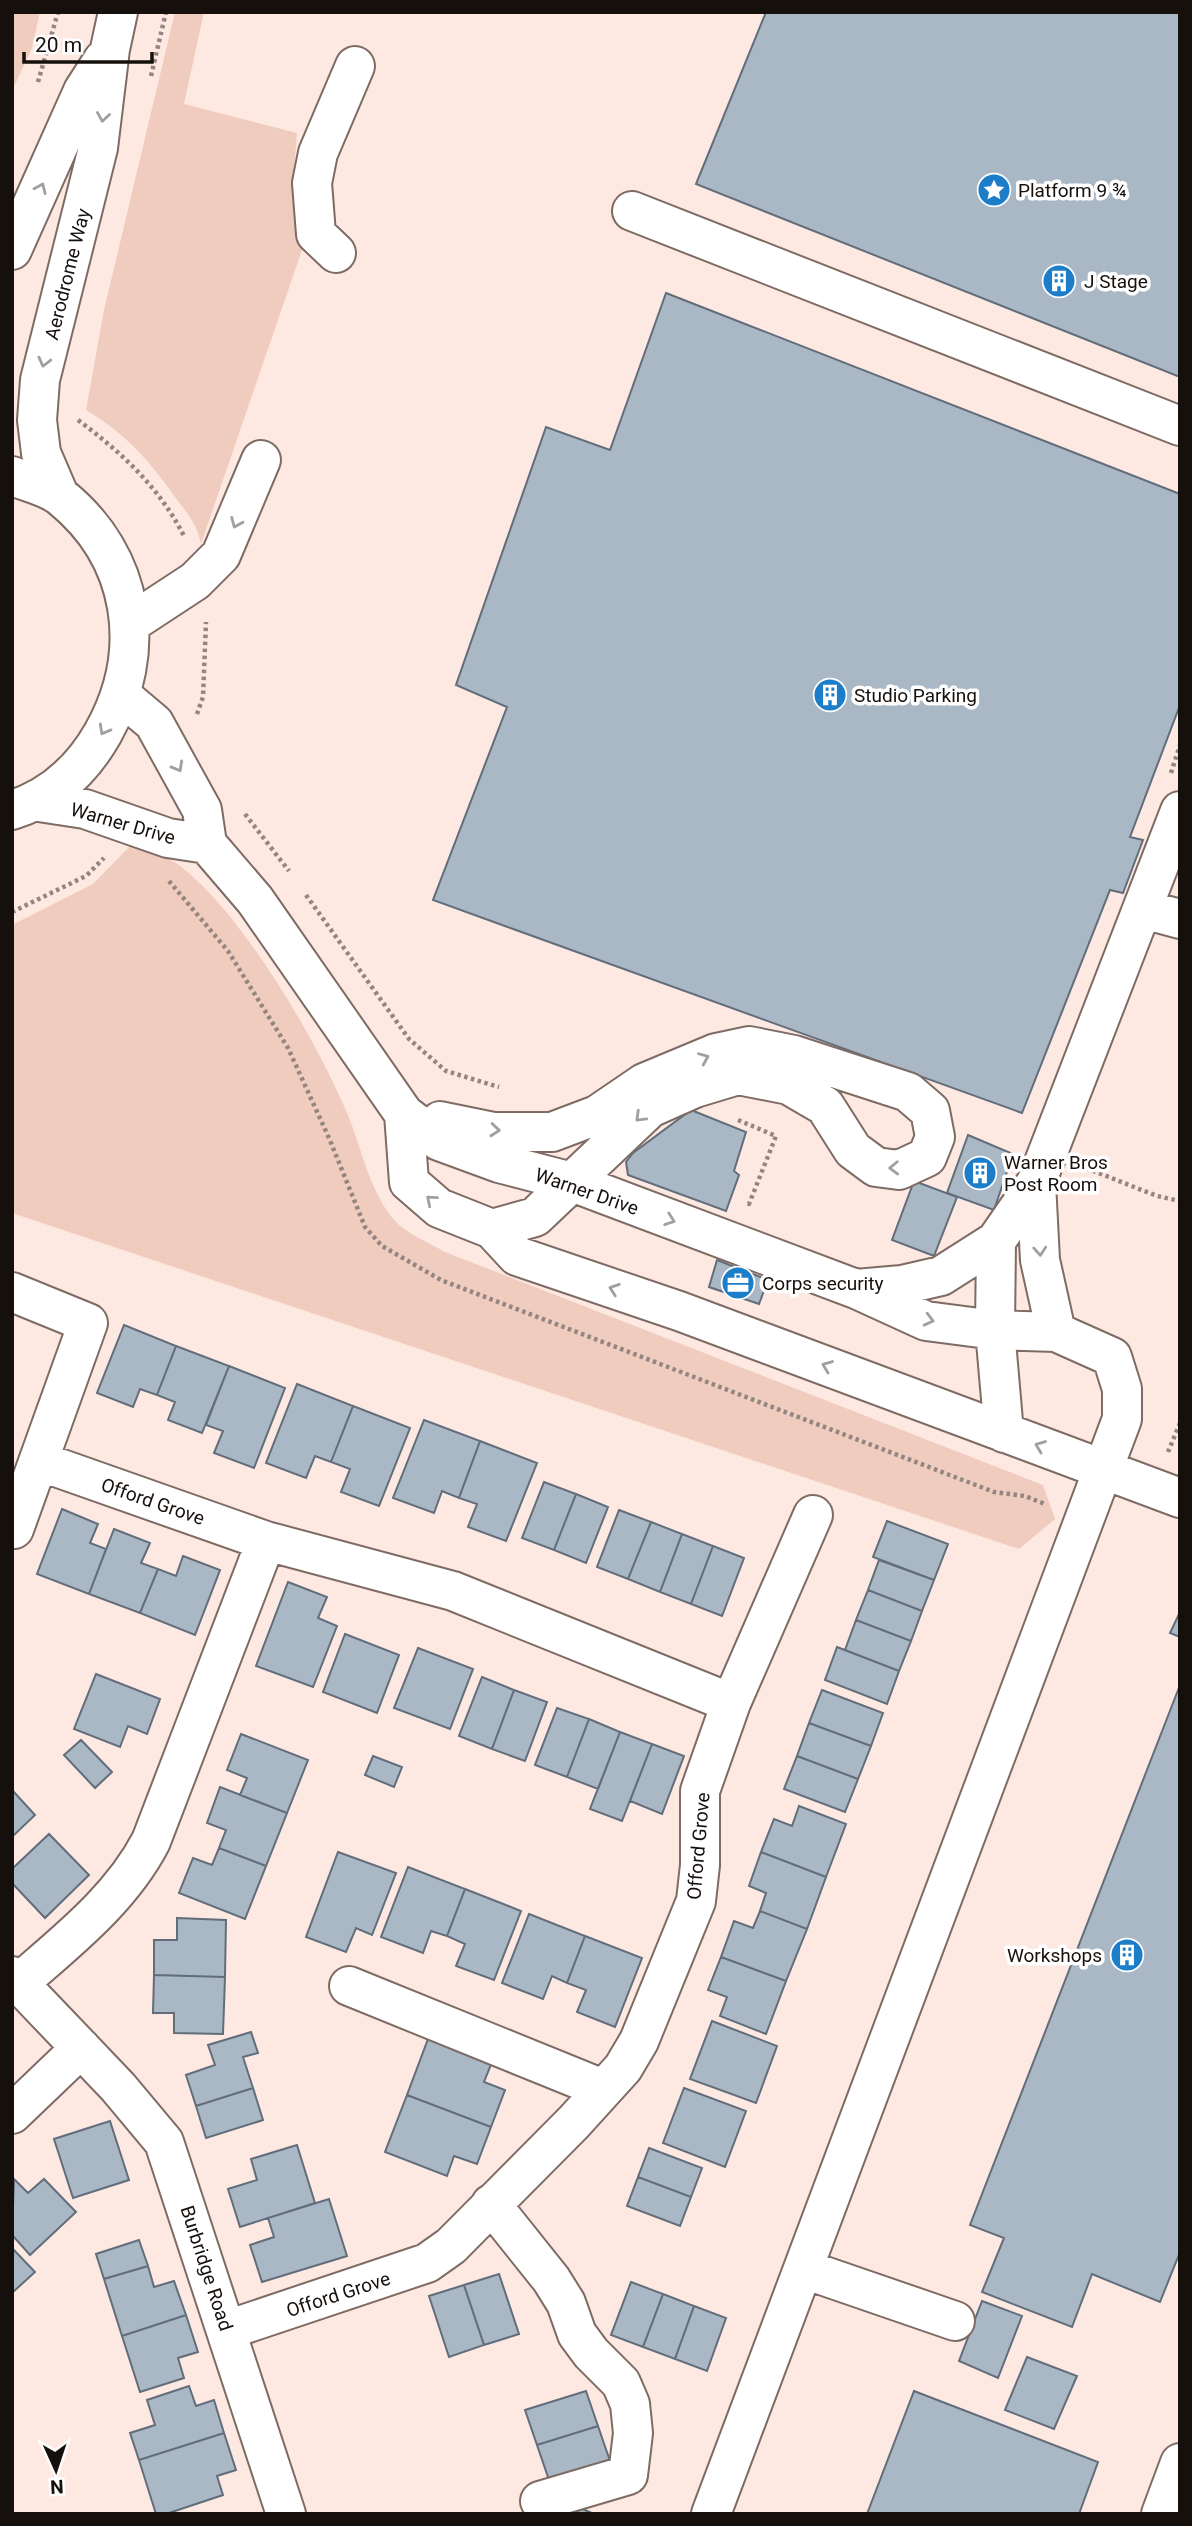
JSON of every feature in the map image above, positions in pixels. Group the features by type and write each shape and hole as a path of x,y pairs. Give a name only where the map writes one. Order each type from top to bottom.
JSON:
{"street":[{"name":"Aerodrome Way","path":"59,495 41,453 37,420 40,380 98,148 110,49 118,12"},
{"name":"Aerodrome Way","path":"12,250 83,91 110,49"},
{"path":"336,253 316,234 312,183 318,153 355,66"},
{"path":"632,211 1180,426"},
{"path":"131,623 195,581 221,555 261,460"},
{"path":"12,476 59,495 93,528 113,562 131,623 130,659 122,696 92,752 72,775 26,806 12,841"},
{"name":"Warner Drive","path":"122,696 153,723 171,754 202,810 207,844 255,900 404,1114 439,1141 499,1163 572,1182 856,1289 926,1321 995,1330 1056,1332"},
{"name":"Warner Drive","path":"26,806 85,809 167,838 207,844"},
{"path":"856,1289 902,1285 941,1276 996,1241 1042,1168 1180,811"},
{"path":"1143,909 1180,919"},
{"path":"935,1137 930,1111 908,1092 794,1055 749,1046 716,1053 645,1083 597,1115 552,1132 494,1132 404,1114 409,1182 439,1208 492,1229 517,1256 692,1315 1180,1498"},
{"path":"492,1229 536,1217 650,1108 695,1087 738,1074 789,1085 825,1106 853,1150 876,1167 899,1170 927,1157 954,1088"},
{"path":"711,2514 1122,1419 1122,1389 1112,1357 1056,1332 1040,1260 1042,1168"},
{"path":"996,1241 995,1330 1004,1433"},
{"path":"12,1292 88,1323 14,1529"},
{"name":"Offord Grove","path":"39,1461 266,1541 453,1591 732,1703 700,1791 700,1865 696,1900 639,2041 623,2068 451,2246 427,2263 227,2330"},
{"path":"732,1703 813,1515"},
{"path":"16,1979 104,1905 135,1873 151,1841 266,1541"},
{"name":"Burbridge Road","path":"16,1979 150,2122 164,2142 286,2514"},
{"path":"349,1986 603,2089"},
{"path":"12,2114 81,2048"},
{"path":"491,2204 551,2279 566,2304 577,2334 621,2383 631,2404 633,2433 628,2475 540,2501"},
{"path":"804,2269 955,2321"},
{"path":"1161,2514 1180,2463"}],"path":[{"path":"35,94 58,12"},
{"path":"149,88 166,12"},
{"path":"79,407 78,419 136,468 169,506 187,541 206,619 203,697 191,731 171,754"},
{"path":"12,912 86,876 109,853 121,820"},
{"path":"161,875 210,930"},
{"path":"301,887 409,1039 446,1071 505,1089"},
{"path":"729,1116 776,1136 749,1204 740,1200"},
{"path":"1042,1168 1180,1201"},
{"path":"662,1364 994,1492 1025,1496 1086,1517"}],"shaded area":[{"path":"12,12 40,12 32,48 12,91"},
{"path":"175,12 204,12 184,104 297,133 293,183 302,250 201,544 191,519 145,459 125,438 86,410 104,310"},
{"path":"132,844 176,863 201,884 252,945 299,1018 337,1090 380,1199 395,1221 406,1230 445,1252 1043,1485 1055,1519 1019,1549 12,1213 12,925 93,884"}],"building":[{"name":"J Stage","path":"766,12 1180,12 1180,377 696,184"},
{"name":"Studio Parking","path":"666,293 1180,494 1180,705 1130,837 1143,840 1123,893 1110,890 1022,1113 433,900 507,707 456,685 546,427 610,450"},
{"path":"691,1110 746,1132 734,1171 739,1175 726,1211 628,1175 626,1162 633,1153"},
{"name":"Warner Bros Post Room","path":"968,1135 1013,1154 994,1210 947,1193"},
{"path":"914,1181 957,1197 934,1256 892,1240"},
{"name":"Corps security","path":"717,1260 768,1280 759,1304 709,1287"},
{"path":"124,1325 176,1346 157,1395 140,1389 133,1407 97,1393"},
{"path":"176,1346 229,1366 202,1433 168,1420 175,1402 157,1395"},
{"path":"229,1366 285,1388 254,1468 214,1453 223,1431 206,1425"},
{"path":"297,1384 353,1406 331,1462 315,1456 306,1478 266,1463"},
{"path":"353,1406 410,1428 379,1506 341,1492 350,1469 331,1462"},
{"path":"424,1420 480,1441 459,1498 442,1491 434,1513 393,1498"},
{"path":"480,1441 537,1463 506,1541 468,1527 477,1504 459,1498"},
{"path":"544,1482 576,1494 554,1550 522,1538"},
{"path":"576,1494 608,1507 586,1563 554,1550"},
{"path":"62,1509 98,1524 90,1543 106,1549 89,1594 37,1574"},
{"path":"619,1510 651,1522 628,1579 597,1567"},
{"path":"887,1521 948,1544 934,1580 873,1557"},
{"path":"651,1522 682,1534 660,1592 628,1579"},
{"path":"114,1529 150,1543 141,1563 158,1569 140,1613 89,1594"},
{"path":"682,1534 713,1546 691,1604 660,1592"},
{"path":"713,1546 744,1558 722,1616 691,1604"},
{"path":"183,1556 220,1570 195,1635 140,1613 158,1569 176,1576"},
{"path":"879,1560 934,1580 922,1611 868,1590"},
{"path":"288,1582 327,1597 318,1618 337,1626 313,1687 256,1666"},
{"path":"868,1590 922,1611 911,1641 856,1620"},
{"path":"1180,1612 1180,1637 1170,1633"},
{"path":"856,1620 911,1641 899,1671 845,1650"},
{"path":"345,1634 399,1655 377,1713 323,1692"},
{"path":"837,1647 899,1671 887,1704 825,1680"},
{"path":"418,1648 473,1669 450,1729 394,1708"},
{"path":"96,1674 160,1699 147,1734 128,1726 120,1747 74,1729"},
{"path":"482,1677 514,1690 492,1749 459,1736"},
{"name":"Workshops","path":"1180,1685 1180,2252 1160,2302 1092,2274 1072,2327 982,2292 1004,2238 970,2225"},
{"path":"514,1690 547,1702 525,1761 492,1749"},
{"path":"822,1690 883,1713 871,1746 809,1723"},
{"path":"557,1708 589,1719 567,1777 535,1765"},
{"path":"589,1719 620,1732 598,1789 567,1777"},
{"path":"809,1723 871,1746 858,1779 797,1756"},
{"path":"620,1732 652,1744 622,1821 590,1809"},
{"path":"241,1734 308,1760 287,1813 240,1795 247,1778 227,1770"},
{"path":"81,1740 112,1772 95,1788 64,1755"},
{"path":"652,1744 684,1756 662,1814 630,1801"},
{"path":"373,1756 402,1767 394,1787 365,1775"},
{"path":"797,1756 858,1779 845,1812 784,1789"},
{"path":"220,1787 287,1813 266,1866 219,1848 226,1830 207,1823"},
{"path":"12,1792 35,1815 12,1837"},
{"path":"799,1806 846,1824 826,1877 761,1852 774,1819 792,1826"},
{"path":"49,1834 89,1875 45,1918 12,1883 12,1869"},
{"path":"219,1848 266,1866 245,1919 179,1893 193,1858 212,1865"},
{"path":"338,1852 396,1873 372,1935 356,1928 346,1952 306,1937"},
{"path":"761,1852 826,1877 807,1929 760,1911 766,1893 749,1886"},
{"path":"408,1867 465,1889 447,1936 431,1931 423,1953 381,1937"},
{"path":"465,1889 521,1911 494,1980 456,1966 465,1944 447,1936"},
{"path":"760,1911 807,1929 786,1981 721,1957 734,1921 753,1928"},
{"path":"529,1914 585,1936 567,1983 552,1976 543,1999 502,1983"},
{"path":"177,1918 226,1920 225,1977 154,1975 154,1940 177,1940"},
{"path":"585,1936 642,1958 615,2027 577,2012 586,1990 567,1983"},
{"path":"721,1957 786,1981 766,2034 720,2016 727,1997 708,1990"},
{"path":"154,1975 225,1977 223,2034 174,2033 174,2013 153,2013"},
{"path":"712,2021 777,2046 756,2103 690,2079"},
{"path":"251,2032 258,2053 243,2057 253,2088 196,2106 186,2075 215,2065 208,2045"},
{"path":"428,2039 492,2062 484,2082 505,2090 491,2127 407,2095"},
{"path":"253,2088 263,2120 206,2138 196,2106"},
{"path":"684,2088 746,2111 725,2167 663,2143"},
{"path":"407,2095 491,2127 477,2164 454,2156 447,2176 385,2152"},
{"path":"110,2121 129,2180 73,2198 54,2139"},
{"path":"297,2145 315,2203 240,2227 228,2189 257,2180 251,2159"},
{"path":"649,2148 702,2168 691,2197 638,2177"},
{"path":"638,2177 691,2197 680,2226 627,2206"},
{"path":"14,2179 28,2193 44,2179 76,2212 30,2255 12,2235"},
{"path":"329,2199 347,2256 262,2282 250,2245 274,2237 268,2218"},
{"path":"139,2240 148,2266 104,2279 96,2254"},
{"path":"12,2248 35,2272 12,2293"},
{"path":"148,2266 154,2287 174,2281 186,2315 122,2336 104,2279"},
{"path":"499,2274 519,2334 484,2345 464,2285"},
{"path":"631,2282 663,2294 643,2347 611,2335"},
{"path":"464,2285 484,2345 449,2357 429,2296"},
{"path":"663,2294 694,2306 675,2359 643,2347"},
{"path":"982,2301 1022,2316 998,2378 959,2361"},
{"path":"694,2306 726,2318 707,2371 675,2359"},
{"path":"186,2315 198,2352 178,2358 184,2378 140,2392 122,2336"},
{"path":"1027,2357 1077,2376 1054,2429 1005,2410"},
{"path":"189,2386 196,2406 214,2400 224,2433 139,2460 130,2433 155,2425 147,2400"},
{"path":"586,2391 598,2426 537,2445 525,2410"},
{"path":"914,2391 1098,2462 1079,2514 867,2514"},
{"path":"598,2426 610,2461 549,2480 537,2445"},
{"path":"224,2433 236,2470 217,2476 223,2495 166,2514 156,2514 139,2460"},
{"path":"578,2507 594,2514 576,2514"}],"place":[{"name":"Platform 9 ¾","path":"994,190"},
{"name":"J Stage","path":"1059,281"},
{"name":"Studio Parking","path":"830,695"},
{"name":"Warner Bros Post Room","path":"980,1173"},
{"name":"Corps security","path":"738,1283"},
{"name":"Workshops","path":"1127,1955"}]}
